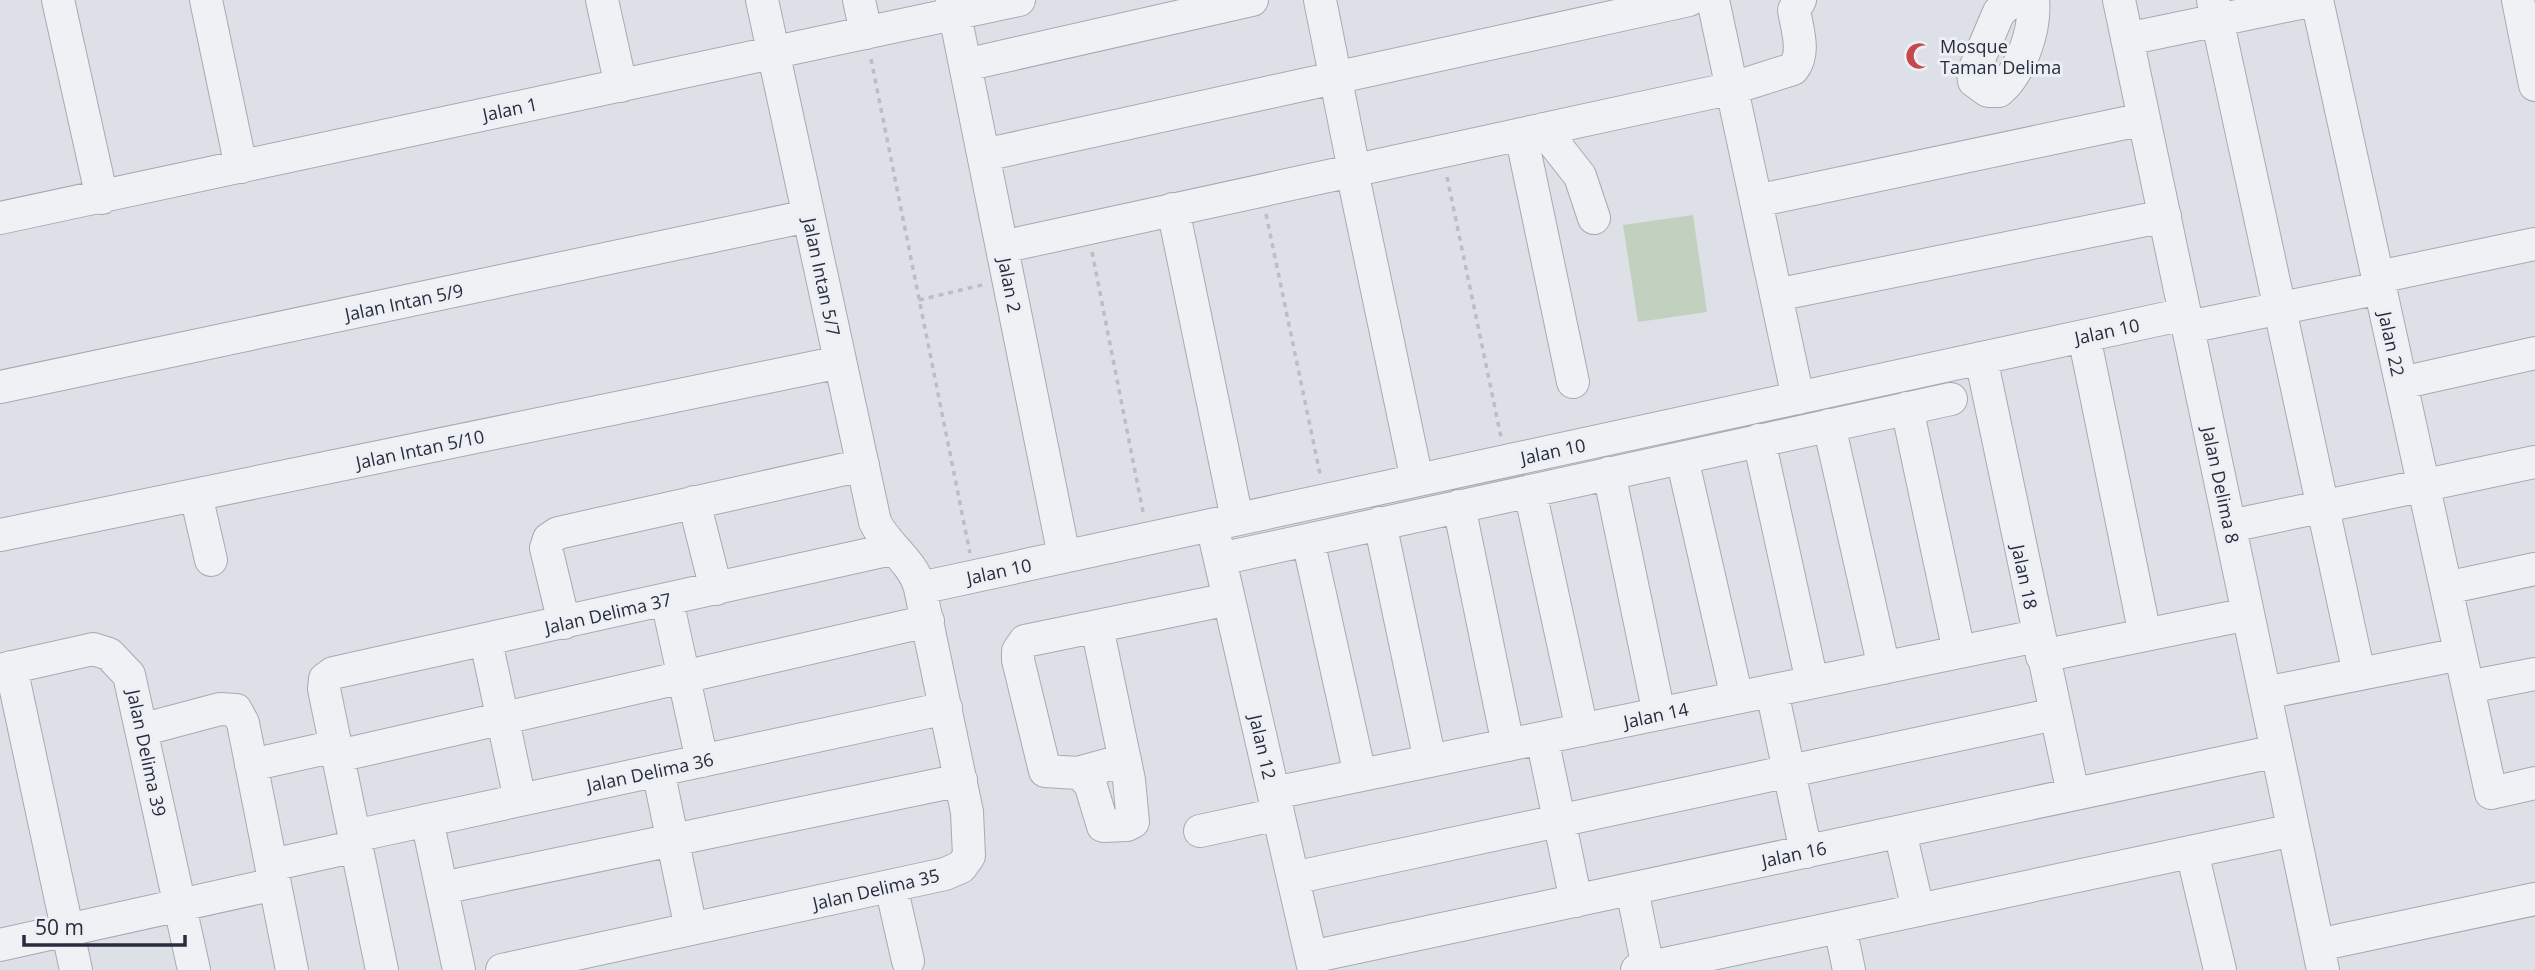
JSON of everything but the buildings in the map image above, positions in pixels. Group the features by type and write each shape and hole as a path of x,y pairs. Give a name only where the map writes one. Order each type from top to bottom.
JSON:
{"street":[{"path":"58,0 102,198"},
{"path":"208,0 242,167"},
{"path":"603,0 621,86"},
{"name":"Jalan Intan 5/7","path":"762,0 875,522 892,548"},
{"path":"859,0 866,33"},
{"path":"965,65 1252,0"},
{"path":"1320,0 1417,480"},
{"path":"984,155 1689,0"},
{"path":"1713,0 1798,398"},
{"path":"2014,0 1999,12 1973,73 1974,81 1988,90 1999,91 2008,83 2035,19 2033,0"},
{"name":"Jalan Delima 8","path":"2119,0 2320,958"},
{"path":"2127,39 2215,10 2316,0"},
{"name":"Jalan 22","path":"2316,0 2491,793 2535,783"},
{"path":"2518,0 2535,85"},
{"name":"Jalan 1","path":"0,218 866,33 954,7 1010,1"},
{"path":"1002,247 1732,88 1793,69 1799,62 1801,49 1790,3"},
{"name":"Jalan 2","path":"954,7 1064,556"},
{"path":"2215,10 2359,674"},
{"path":"1756,201 2144,119"},
{"path":"1532,132 1580,176 1594,218"},
{"path":"1532,132 1573,382"},
{"name":"Jalan 12","path":"1173,209 1224,522 1220,559 1313,964"},
{"name":"Jalan Intan 5/9","path":"0,387 808,216"},
{"path":"1776,295 2165,216"},
{"name":"Jalan 10","path":"920,587 2084,336 2280,309 2535,243"},
{"path":"2084,336 2145,635"},
{"path":"2401,383 2535,353"},
{"name":"Jalan 18","path":"1981,358 2073,794"},
{"name":"Jalan Intan 5/10","path":"0,535 841,362"},
{"path":"1220,559 1951,399"},
{"path":"1907,408 1959,652"},
{"path":"1829,425 1884,668"},
{"path":"1759,440 1812,682"},
{"path":"1682,458 1737,698"},
{"path":"2230,526 2535,462"},
{"path":"564,623 548,562 546,548 549,538 569,529 863,465"},
{"path":"1609,473 1659,714"},
{"path":"1530,491 1582,730"},
{"path":"196,495 211,560"},
{"path":"694,502 716,589"},
{"path":"1459,506 1508,745"},
{"path":"1380,523 1430,761"},
{"path":"1308,540 1360,775"},
{"name":"Jalan Delima 35","path":"502,970 945,874 961,867 969,856 970,831 928,621 920,587 909,565 892,548"},
{"name":"Jalan Delima 37","path":"337,751 324,689 325,679 333,673 486,641 892,548"},
{"path":"2446,587 2535,569"},
{"path":"1125,760 1078,773 1051,773 1042,768 1018,651 1025,641 1229,599"},
{"path":"667,600 702,761"},
{"name":"Jalan 14","path":"1200,831 1360,775 1959,652 2145,635 2248,614"},
{"path":"251,765 502,718 928,621"},
{"path":"1078,773 1090,783 1103,826 1127,825 1134,816 1097,626"},
{"path":"486,641 520,800"},
{"name":"Jalan Delima 39","path":"5,668 93,649 109,654 130,675 194,970"},
{"path":"2265,694 2460,654"},
{"path":"5,668 76,970"},
{"path":"2468,687 2535,674"},
{"path":"1772,691 1806,852"},
{"name":"Jalan Delima 36","path":"0,945 180,905 273,874 356,841 427,820 946,708"},
{"path":"141,730 220,709 236,710 243,723 292,970"},
{"path":"1293,878 2056,714"},
{"path":"1542,738 1576,901"},
{"path":"337,751 382,970"},
{"name":"Jalan 16","path":"1313,964 1576,901 2277,751"},
{"path":"658,770 691,929"},
{"path":"442,888 961,780"},
{"path":"427,820 459,970"},
{"path":"1632,889 1642,969 2293,831"},
{"path":"1900,832 1918,910"},
{"path":"2192,852 2220,970"},
{"path":"891,886 908,961"},
{"path":"2320,958 2535,898"},
{"path":"1840,927 1849,970"}],"path":[{"path":"866,33 975,576"},
{"path":"1441,151 1506,461"},
{"path":"1261,190 1325,500"},
{"path":"1087,228 1149,538"},
{"path":"919,300 1009,279"}],"green space":[{"path":"1693,215 1707,312 1638,322 1623,225"}],"place":[{"name":"Mosque Taman Delima","path":"1919,56"}]}
